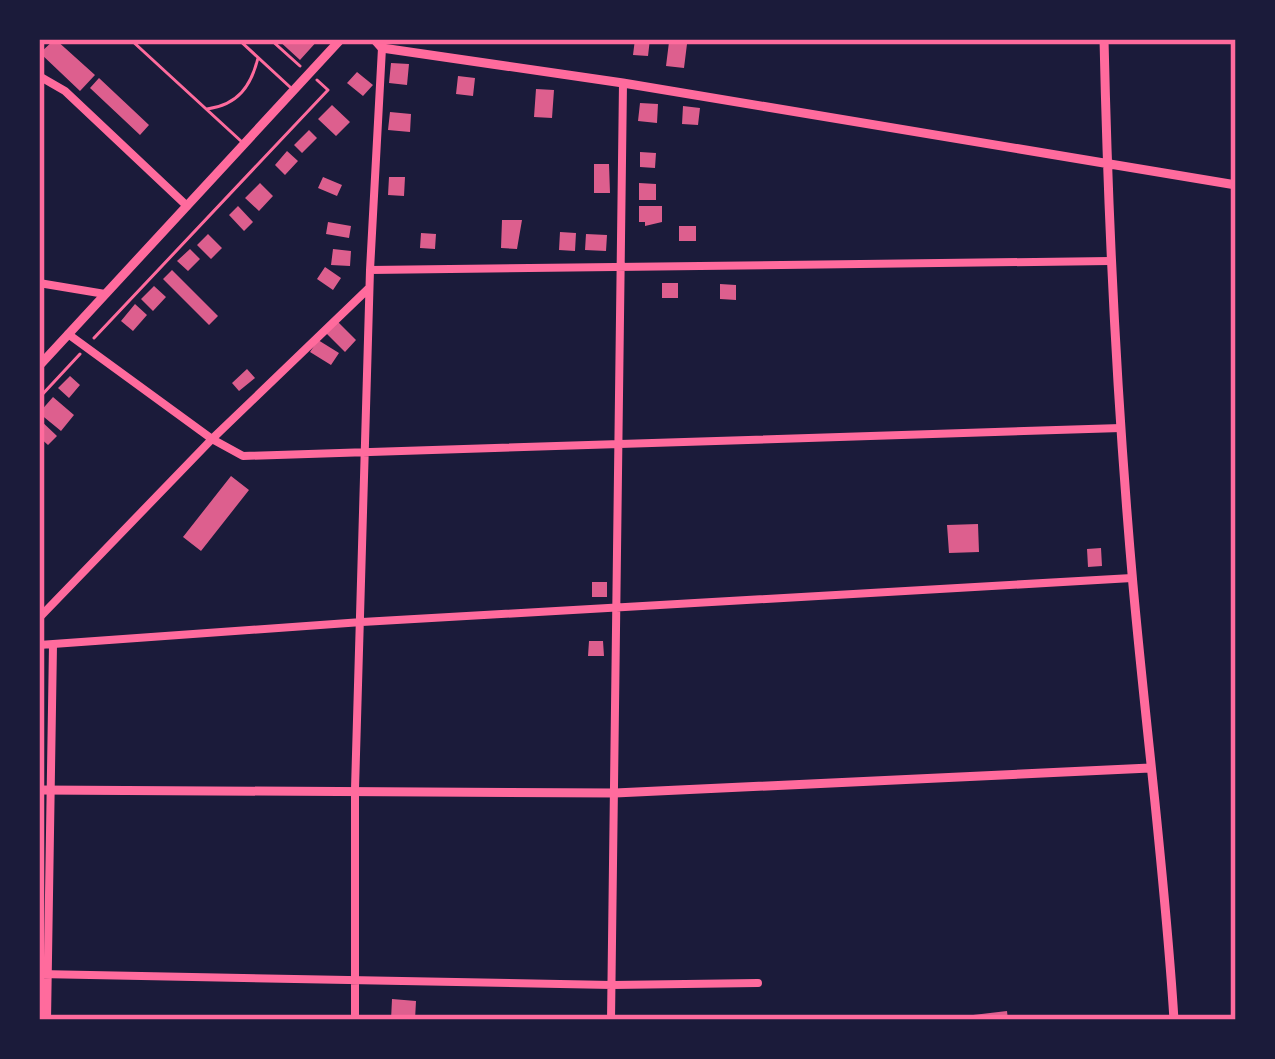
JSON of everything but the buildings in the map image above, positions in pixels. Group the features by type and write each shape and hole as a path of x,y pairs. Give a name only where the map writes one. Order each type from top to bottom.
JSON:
{"street":[{"path":"39,366 341,39"},
{"path":"1104,39 1110,261 1121,428 1174,1020"},
{"path":"355,1020 356,789 378,44 1236,185"},
{"path":"39,76 64,91 187,206"},
{"path":"611,1020 623,83"},
{"path":"370,270 1110,261"},
{"path":"39,283 105,294"},
{"path":"39,618 370,286"},
{"path":"68,334 212,440 243,456 1121,428"},
{"path":"39,645 1132,578"},
{"path":"47,1020 45,790 53,645"},
{"path":"45,790 615,793 1150,768"},
{"path":"44,975 612,985 758,983"}],"lane":[{"path":"130,39 244,143"},
{"path":"238,39 293,90"},
{"path":"206,109 237,98 250,83 258,58"}],"path":[{"path":"39,398 328,90 270,39"}]}
